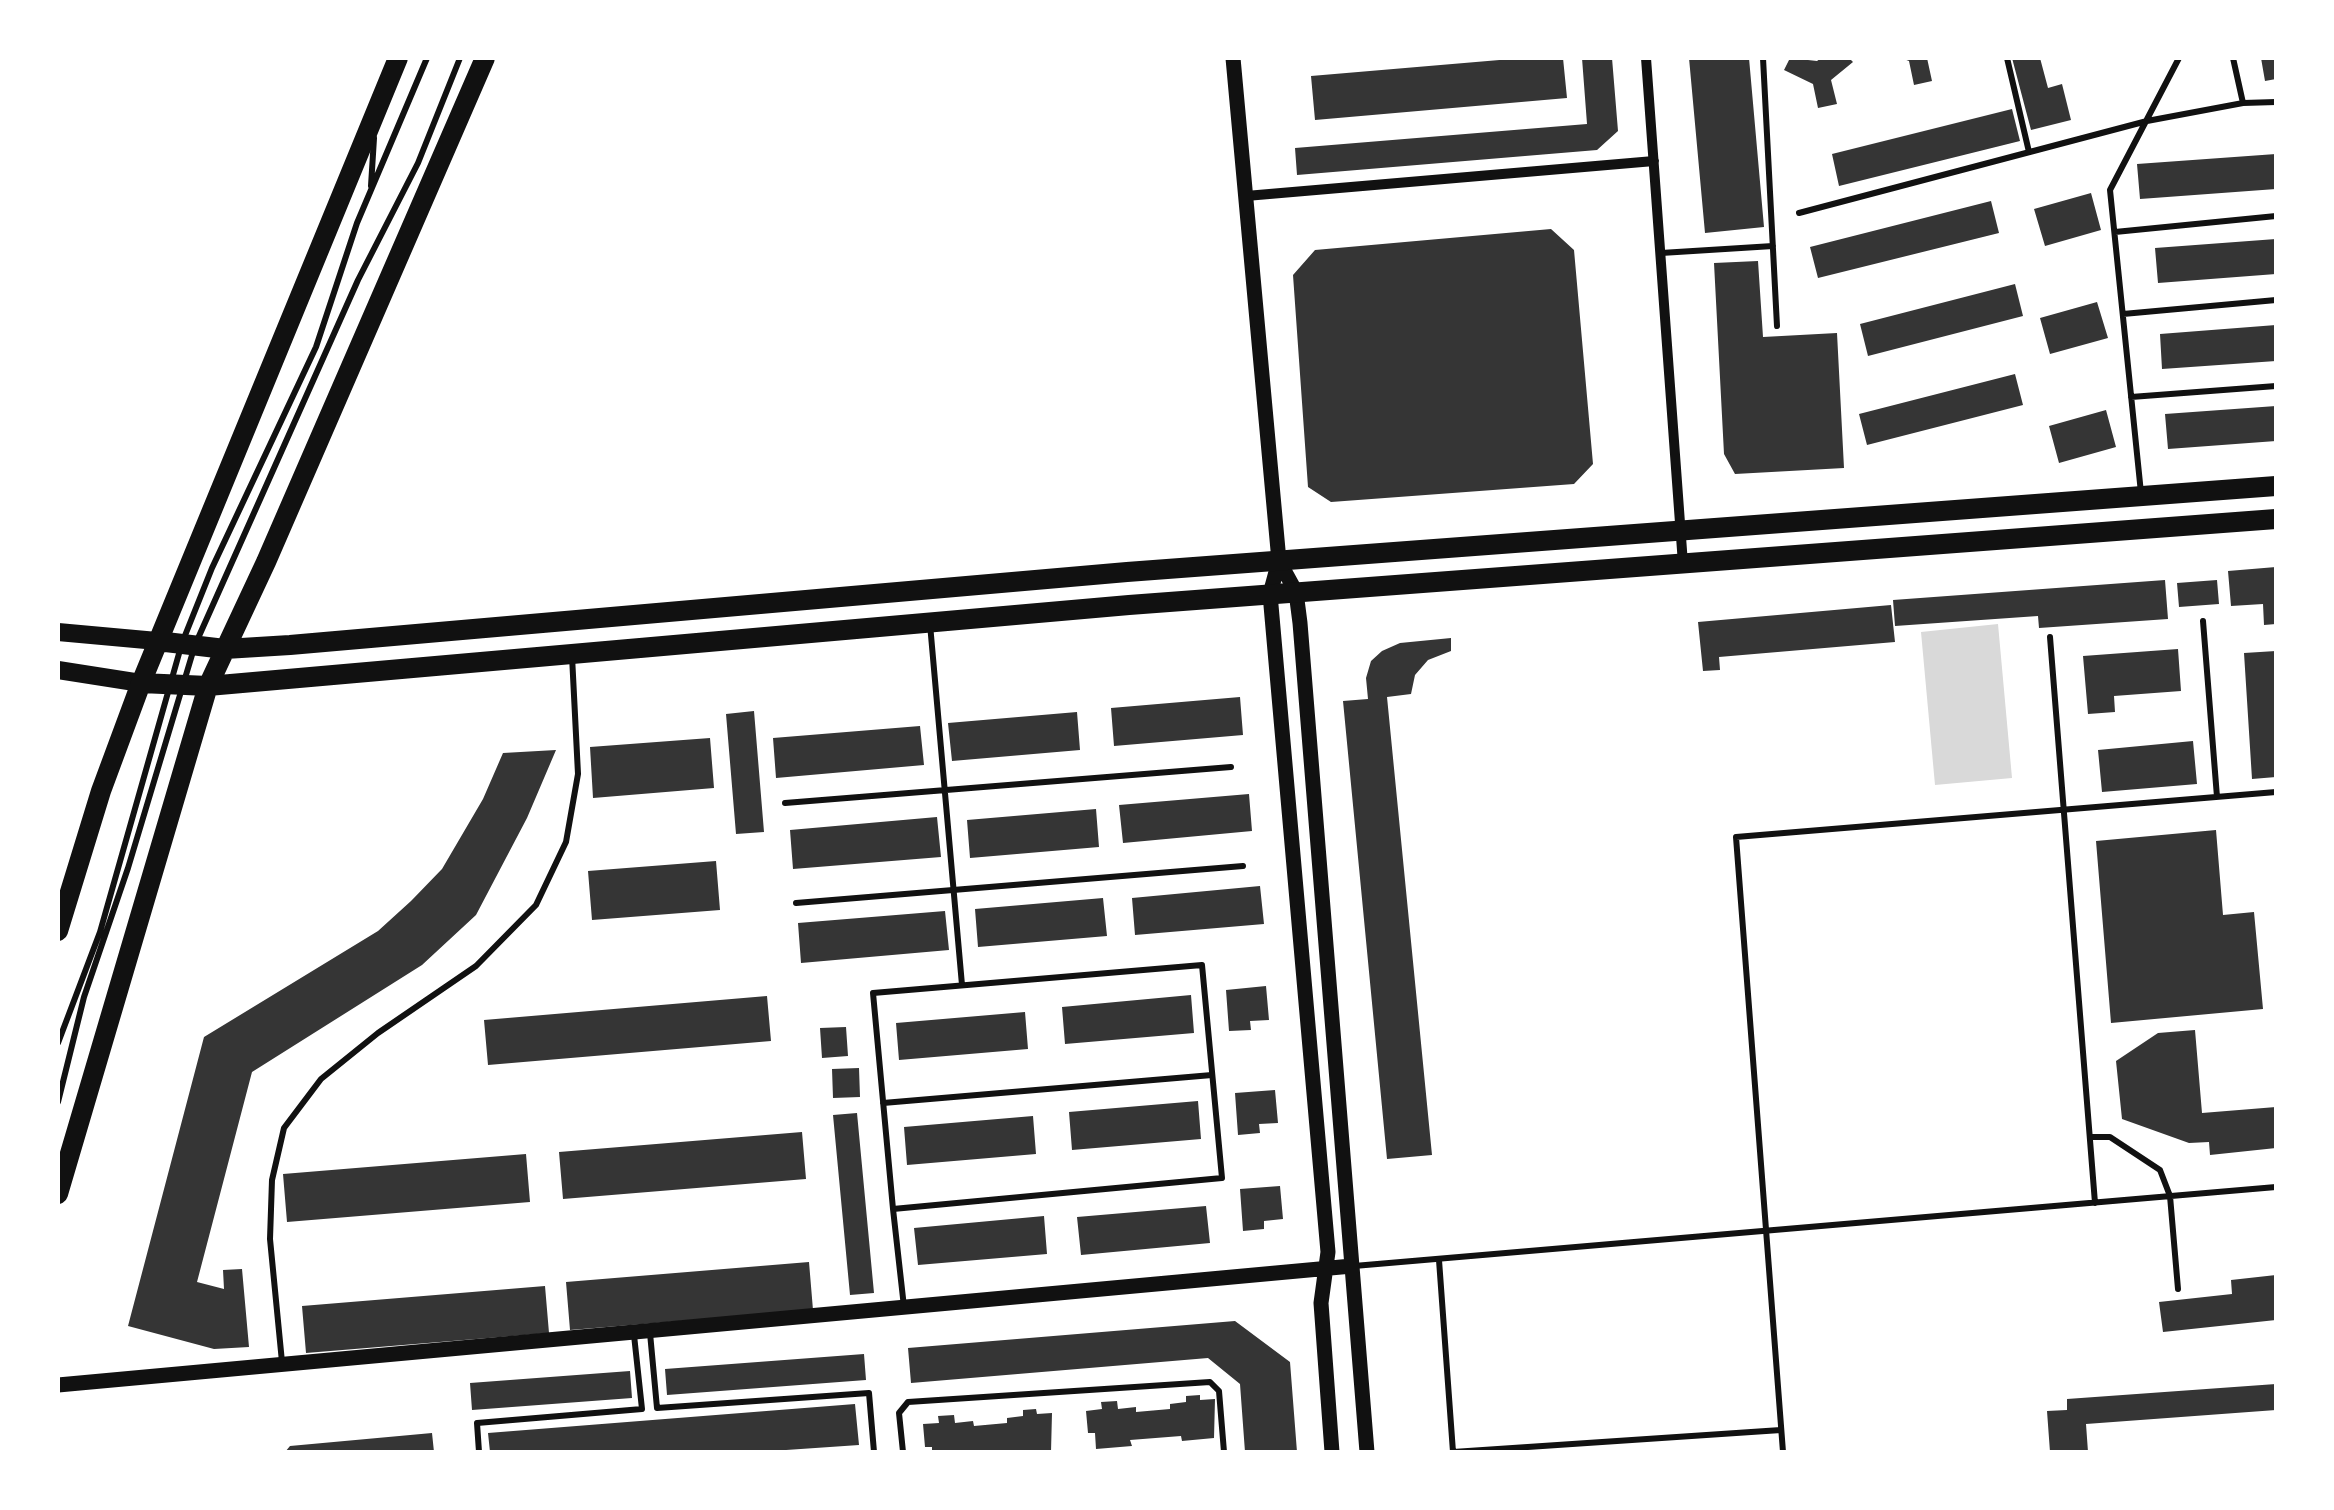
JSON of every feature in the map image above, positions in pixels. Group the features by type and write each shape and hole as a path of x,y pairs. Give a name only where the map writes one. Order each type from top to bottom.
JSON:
{"main road":[{"path":"58,931 101,791 141,682 398,58"},
{"path":"58,1194 208,686 266,562 485,58"},
{"path":"58,632 225,649 1279,561 2276,486"},
{"path":"58,670 141,682 208,686 1270,594 2276,519"}],"street":[{"path":"1233,58 1279,561 1270,594 1328,1252 1321,1303 1332,1452"},
{"path":"1646,58 1684,564"},
{"path":"1246,196 1654,161"},
{"path":"1279,561 1296,592 1367,1452"},
{"path":"58,1384 1352,1266"}],"lane":[{"path":"58,1043 100,932 212,568 316,348 357,223 428,58"},
{"path":"188,644 358,280 418,162 460,58"},
{"path":"1763,58 1778,326"},
{"path":"2007,58 2029,152"},
{"path":"2141,496 2110,190 2179,58"},
{"path":"2233,58 2244,104"},
{"path":"1799,212 2147,121 2276,102"},
{"path":"370,194 376,112"},
{"path":"2115,232 2276,216"},
{"path":"1660,253 1773,246"},
{"path":"2123,314 2276,300"},
{"path":"2131,396 2276,386"},
{"path":"2203,621 2217,797"},
{"path":"930,622 962,986"},
{"path":"2050,637 2096,1203"},
{"path":"282,1365 270,1239 272,1180 284,1128 322,1079 378,1033 476,966 536,905 566,842 578,774 572,654"},
{"path":"58,1102 84,997 128,868 175,685"},
{"path":"785,804 1231,767"},
{"path":"1783,1452 1736,837 2276,792"},
{"path":"796,903 1244,866"},
{"path":"893,1209 1222,1178 1202,966 873,993 893,1209 904,1308"},
{"path":"884,1104 1212,1075"},
{"path":"2090,1137 2110,1137 2160,1170 2170,1196 2178,1289"},
{"path":"1352,1266 2276,1187"},
{"path":"1439,1260 1454,1452 1782,1430"},
{"path":"479,1452 477,1422 642,1409 642,1333"},
{"path":"642,1333 656,1408 869,1393 874,1452"},
{"path":"903,1452 900,1413 908,1402 1210,1382 1219,1391 1224,1452"}],"shaded area":[{"path":"1998,624 2012,778 1935,785 1921,632"}],"building":[{"path":"1563,58 1567,98 1315,120 1311,76"},
{"path":"1582,58 1612,58 1618,131 1597,150 1297,175 1295,148 1587,124"},
{"path":"1689,58 1749,58 1764,227 1705,233"},
{"path":"1790,58 1849,58 1853,62 1831,80 1837,104 1818,108 1813,84 1784,70"},
{"path":"1901,58 1927,58 1932,81 1914,85 1909,61"},
{"path":"2012,58 2040,58 2048,88 2062,84 2071,120 2031,130"},
{"path":"2261,58 2276,58 2276,79 2265,81"},
{"path":"2012,109 2020,141 1839,186 1832,154"},
{"path":"2276,154 2276,189 2140,199 2137,164"},
{"path":"2091,193 2101,230 2045,246 2034,209"},
{"path":"1991,201 1999,233 1818,278 1810,247"},
{"path":"1551,229 1574,250 1593,464 1574,484 1331,502 1308,487 1293,275 1315,250"},
{"path":"2276,239 2276,274 2158,283 2155,248"},
{"path":"1758,261 1763,337 1837,333 1844,468 1735,474 1724,454 1714,263"},
{"path":"2015,284 2023,316 1868,356 1860,324"},
{"path":"2097,302 2108,338 2050,354 2040,318"},
{"path":"2276,325 2276,361 2162,369 2160,334"},
{"path":"2015,374 2023,405 1867,445 1859,414"},
{"path":"2276,406 2276,441 2168,449 2165,414"},
{"path":"2106,410 2116,447 2059,463 2049,426"},
{"path":"2276,567 2276,624 2264,625 2263,604 2231,606 2228,571"},
{"path":"2165,580 2168,619 2039,628 2038,616 1895,626 1893,600"},
{"path":"2217,580 2219,604 2179,607 2177,583"},
{"path":"1891,605 1895,642 1719,657 1720,670 1703,671 1698,622"},
{"path":"1451,638 1451,651 1428,660 1415,675 1411,694 1387,697 1432,1155 1387,1159 1343,701 1368,699 1366,678 1371,661 1382,651 1400,643"},
{"path":"2178,649 2181,691 2114,696 2115,712 2088,714 2083,656"},
{"path":"2276,651 2276,777 2252,779 2244,653"},
{"path":"1240,697 1243,735 1114,746 1111,708"},
{"path":"754,711 764,832 736,834 726,714"},
{"path":"1077,712 1080,750 952,761 948,723"},
{"path":"920,726 924,765 776,778 773,738"},
{"path":"710,738 714,788 593,798 590,747"},
{"path":"2193,741 2197,784 2102,792 2098,750"},
{"path":"556,750 527,818 476,915 422,965 252,1072 197,1282 224,1289 223,1270 242,1269 249,1347 214,1349 128,1326 204,1037 378,931 411,901 442,869 483,799 503,753"},
{"path":"1249,794 1252,831 1123,843 1119,805"},
{"path":"1096,809 1099,847 970,858 967,820"},
{"path":"937,817 941,857 793,869 790,830"},
{"path":"2216,830 2223,915 2254,912 2263,1009 2111,1023 2096,841"},
{"path":"716,861 720,910 592,920 588,871"},
{"path":"1260,886 1264,924 1135,935 1132,898"},
{"path":"1103,898 1107,936 978,947 975,909"},
{"path":"945,911 949,950 801,963 798,923"},
{"path":"1266,986 1269,1020 1250,1021 1251,1030 1229,1031 1226,990"},
{"path":"1191,995 1194,1033 1065,1044 1062,1007"},
{"path":"767,996 771,1041 488,1065 484,1020"},
{"path":"1025,1012 1028,1049 899,1060 896,1023"},
{"path":"846,1027 848,1056 822,1058 820,1028"},
{"path":"2195,1030 2202,1113 2276,1107 2276,1148 2210,1155 2209,1142 2189,1143 2122,1119 2116,1061 2158,1033"},
{"path":"859,1068 860,1097 833,1098 832,1069"},
{"path":"1275,1090 1278,1123 1259,1124 1260,1133 1238,1135 1235,1093"},
{"path":"1198,1101 1201,1139 1072,1150 1069,1112"},
{"path":"857,1113 874,1293 850,1295 833,1115"},
{"path":"1033,1116 1036,1154 907,1165 904,1127"},
{"path":"802,1132 806,1179 563,1199 559,1152"},
{"path":"526,1154 530,1202 287,1222 283,1174"},
{"path":"1280,1186 1283,1219 1264,1221 1264,1229 1243,1231 1240,1189"},
{"path":"1206,1206 1210,1243 1081,1255 1077,1217"},
{"path":"1044,1216 1047,1254 918,1265 914,1228"},
{"path":"809,1262 813,1310 570,1330 566,1282"},
{"path":"2276,1275 2276,1320 2163,1332 2159,1302 2232,1294 2231,1280"},
{"path":"545,1286 549,1333 306,1353 302,1306"},
{"path":"1235,1321 1290,1362 1297,1452 1245,1452 1240,1384 1208,1358 911,1383 908,1348"},
{"path":"864,1354 866,1380 667,1395 665,1369"},
{"path":"630,1371 632,1398 472,1410 470,1383"},
{"path":"2276,1384 2276,1410 2086,1424 2088,1452 2050,1452 2047,1411 2067,1410 2067,1399"},
{"path":"1200,1395 1200,1400 1215,1399 1214,1438 1130,1440 1132,1446 1096,1449 1095,1433 1088,1433 1086,1411 1102,1409 1101,1402 1117,1401 1118,1409 1136,1407 1136,1412 1170,1409 1170,1404 1186,1402 1186,1396"},
{"path":"855,1404 859,1445 757,1452 490,1452 488,1433"},
{"path":"1036,1409 1037,1414 1052,1413 1051,1452 932,1452 932,1447 925,1447 923,1424 939,1423 938,1416 954,1415 955,1423 973,1421 974,1426 1007,1423 1007,1418 1023,1416 1023,1410"},
{"path":"432,1433 434,1452 285,1452 290,1446"}]}
